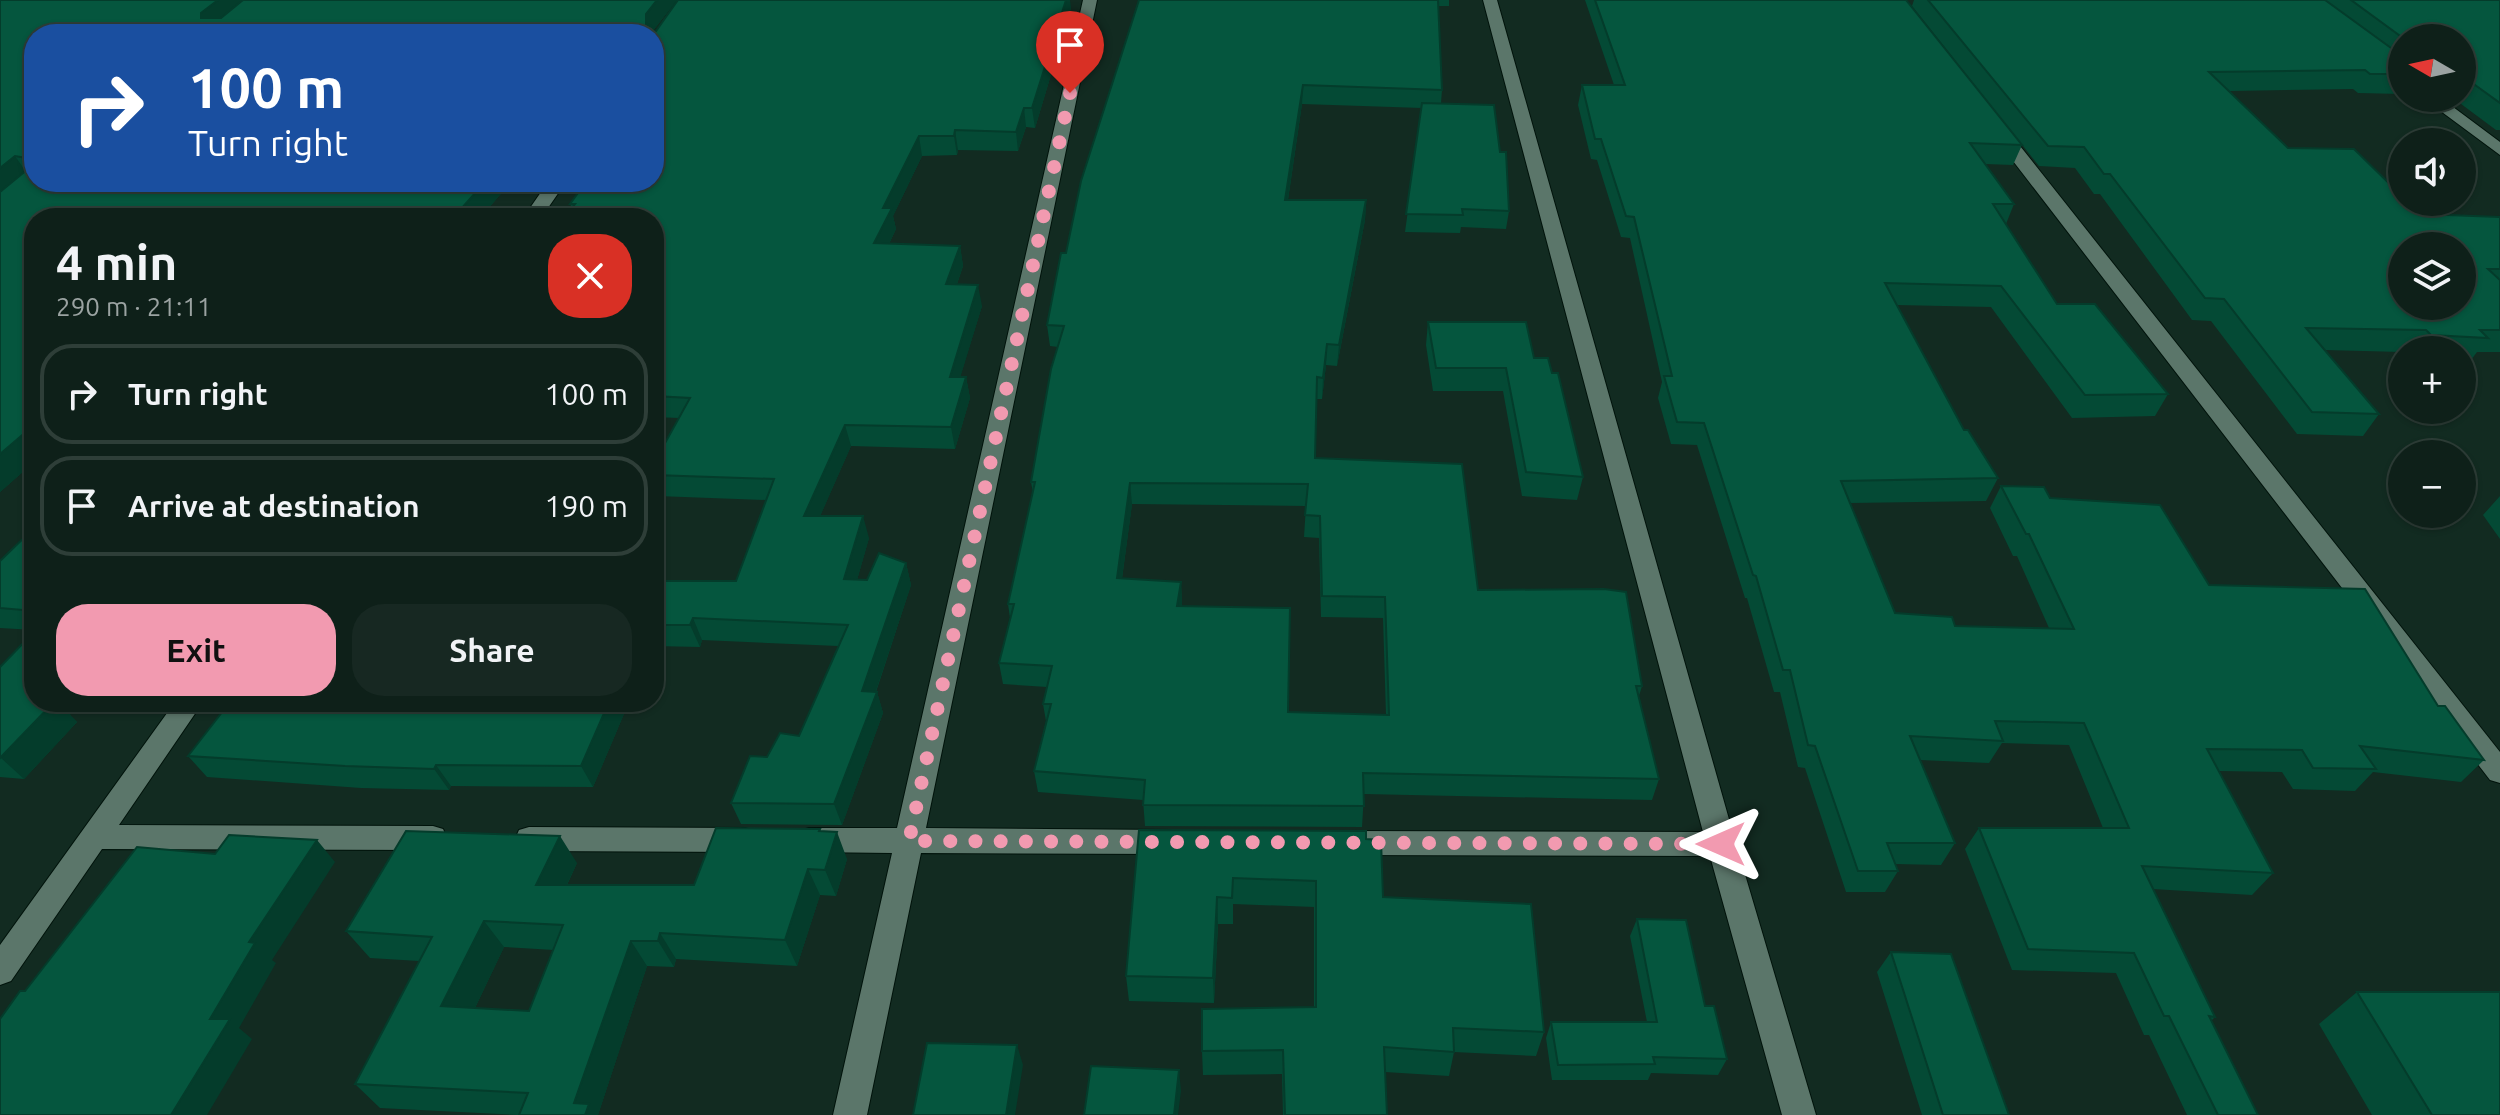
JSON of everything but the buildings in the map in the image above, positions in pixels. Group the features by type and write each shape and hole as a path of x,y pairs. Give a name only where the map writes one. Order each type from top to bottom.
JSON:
{"street":[{"path":"850,1115 1090,0"},
{"path":"1490,0 1721,844 1799,1115"},
{"path":"1984,112 2500,772"},
{"path":"2450,112 2500,150"},
{"path":"0,971 183,712"},
{"path":"95,837 462,839"},
{"path":"494,839 1196,842"},
{"path":"1323,843 1721,844"}],"route":[{"path":"1070,93 909,841 1721,844"}]}
